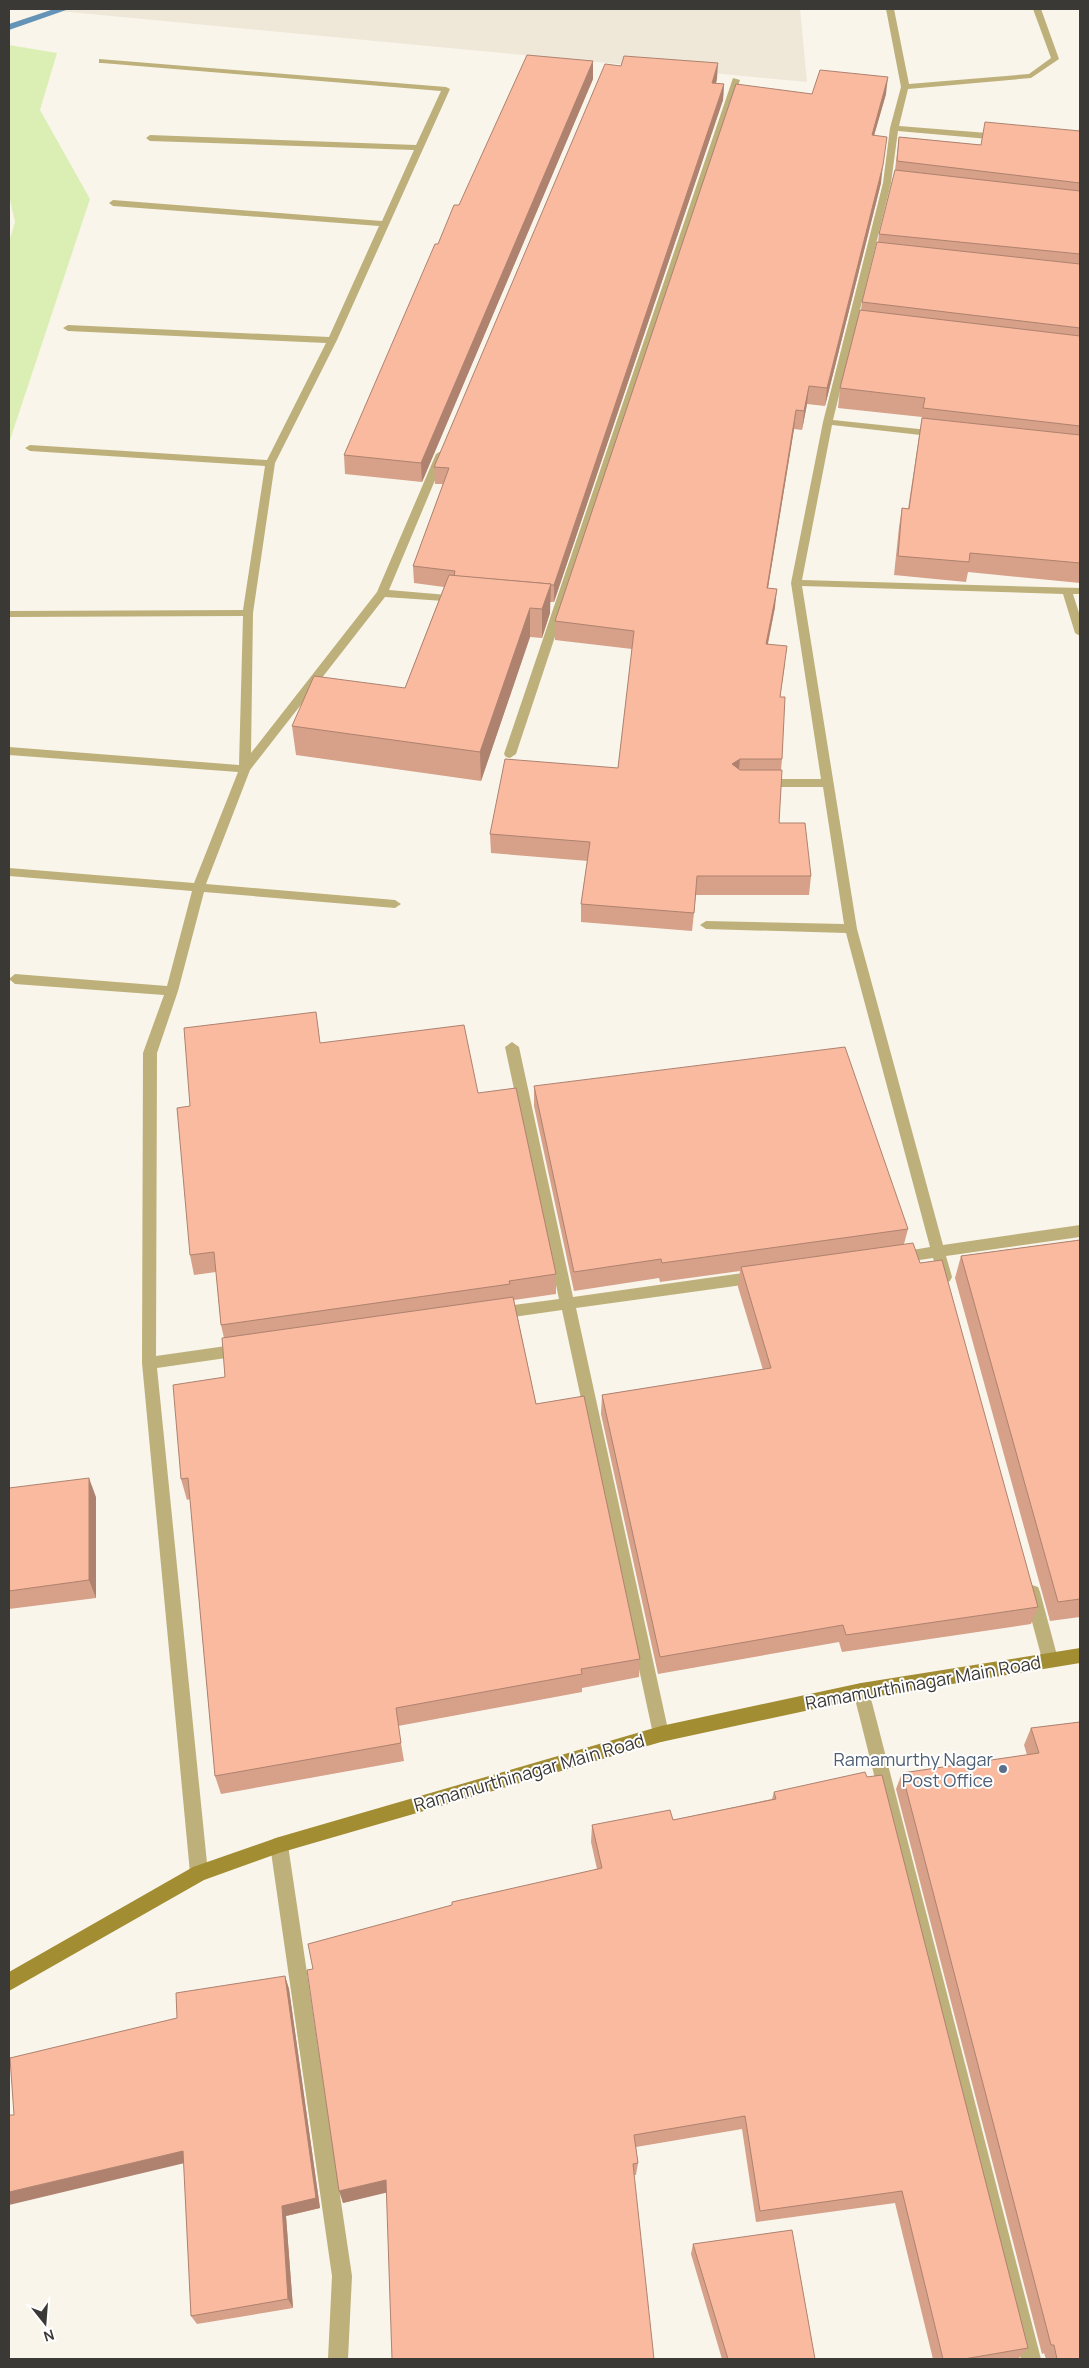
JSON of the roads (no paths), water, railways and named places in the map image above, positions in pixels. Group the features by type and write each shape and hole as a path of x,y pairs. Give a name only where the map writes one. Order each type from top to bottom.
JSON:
{"main road":[{"name":"Ramamurthinagar Main Road","path":"9,1982 199,1874 279,1845 661,1734 861,1691 1080,1655"}],"street":[{"path":"890,9 905,87 894,128 892,184 857,325 828,422 796,583 851,929 948,1289"},
{"path":"905,87 1031,76 1055,59 1037,9"},
{"path":"102,61 446,89 332,340 270,463 248,613 245,769"},
{"path":"510,754 554,608 736,80"},
{"path":"894,128 1012,138"},
{"path":"150,138 420,148"},
{"path":"113,203 385,224"},
{"path":"68,328 332,340"},
{"path":"828,422 944,435"},
{"path":"199,1874 149,1363 150,1053 172,991 199,888 245,769 382,592 444,446"},
{"path":"30,448 270,463"},
{"path":"796,583 1080,591"},
{"path":"1067,591 1080,633"},
{"path":"382,592 471,600"},
{"path":"9,614 248,613"},
{"path":"9,750 245,769"},
{"path":"756,783 828,783"},
{"path":"9,872 395,904"},
{"path":"706,925 851,929"},
{"path":"16,979 172,991"},
{"path":"512,1047 661,1734"},
{"path":"889,1258 1080,1231"},
{"path":"490,1314 772,1275"},
{"path":"149,1363 256,1348"},
{"path":"1029,1583 1050,1659"},
{"path":"861,1691 1031,2359"},
{"path":"279,1845 342,2276 338,2359"}],"waterway":[{"path":"9,27 64,9"}],"place":[{"name":"Ramamurthy Nagar Post Office","path":"1003,1769"}]}
